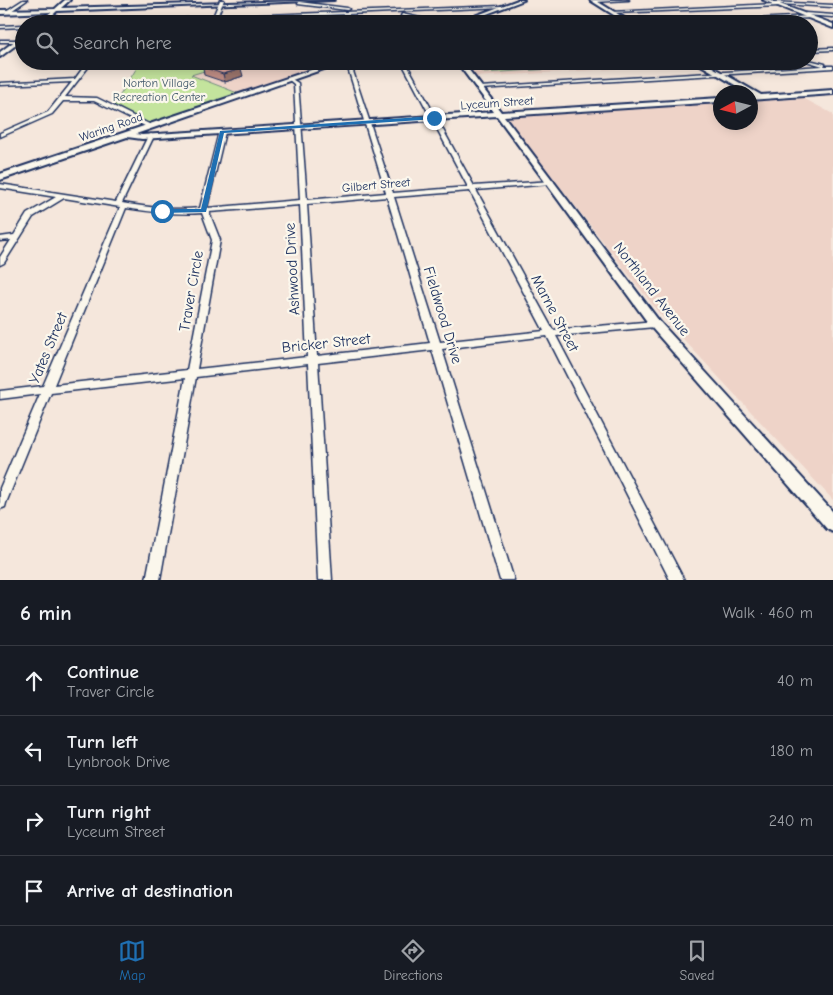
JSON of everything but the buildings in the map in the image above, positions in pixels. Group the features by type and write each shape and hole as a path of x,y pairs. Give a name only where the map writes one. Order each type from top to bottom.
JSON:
{"main road":[{"path":"49,15 68,0"},
{"path":"0,12 221,2 332,0"},
{"path":"765,0 805,15"},
{"path":"818,20 833,26"},
{"path":"0,55 15,43"}],"street":[{"path":"480,15 522,0"},
{"path":"593,1 627,0"},
{"path":"7,12 24,1"},
{"path":"593,1 618,15"},
{"path":"216,15 221,2"},
{"path":"397,15 380,12 298,2 300,15 380,12 502,7"},
{"path":"773,3 833,6"},
{"path":"613,12 779,6"},
{"path":"802,14 818,15"},
{"path":"818,15 833,16"},
{"path":"0,27 15,26"},
{"path":"0,41 15,39"},
{"path":"818,50 833,49"},
{"path":"818,63 833,67"},
{"path":"818,68 833,67"},
{"path":"0,136 51,112 84,70"},
{"name":"Waring Road","path":"0,177 318,70"},
{"name":"Fieldwood Drive","path":"352,70 508,580"},
{"name":"Marne Street","path":"408,70 550,333 677,580"},
{"name":"Northland Avenue","path":"466,70 655,324 833,524"},
{"path":"712,70 759,97 833,92"},
{"path":"480,88 784,70"},
{"name":"Ashwood Drive","path":"290,79 296,83 325,580"},
{"path":"0,84 77,80"},
{"path":"62,99 95,99 149,126"},
{"name":"Lyceum Street","path":"126,134 134,137 222,132 713,100"},
{"path":"0,186 172,212 204,211 222,132"},
{"name":"Yates Street","path":"0,503 150,136"},
{"name":"Gilbert Street","path":"204,211 551,182"},
{"path":"0,263 30,216 62,196"},
{"name":"Traver Circle","path":"153,580 216,240 213,228 204,211"},
{"path":"0,238 16,237"},
{"name":"Bricker Street","path":"0,395 550,333 655,324"}],"shaded area":[{"path":"207,70 311,70 240,94 190,75"},
{"path":"470,70 595,70 475,77"},
{"path":"803,98 833,114 833,500 658,312 505,116 713,102 713,130 758,130 758,101"}],"green space":[{"name":"Norton Village Recreation Center","path":"135,70 207,70 191,75 240,94 148,123 114,105"},
{"path":"491,70 536,70 484,73 482,71"}],"route":[{"path":"162,211 204,211 204,204 222,132 434,118"}]}
